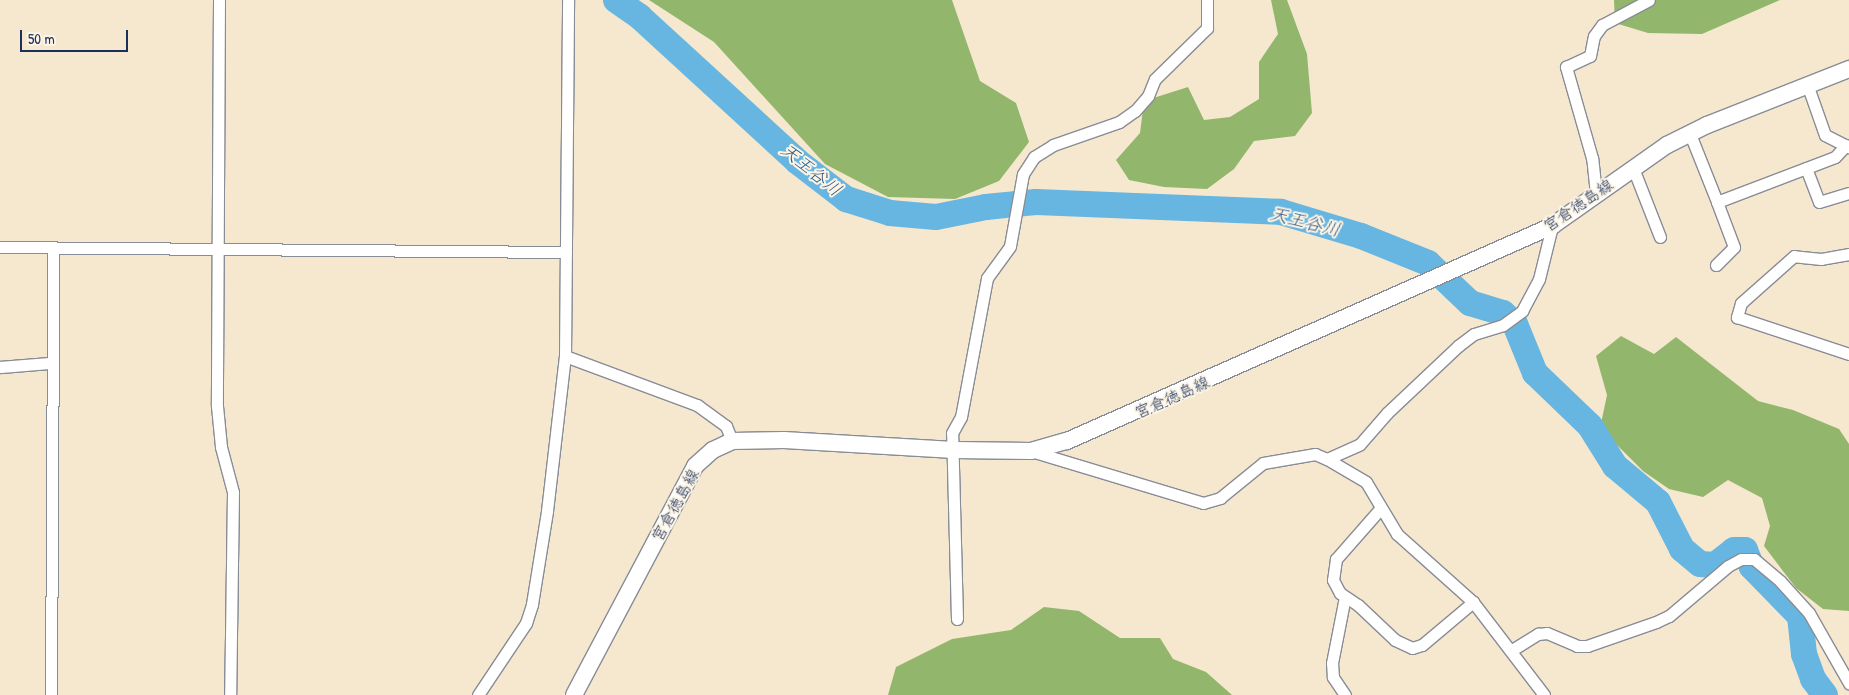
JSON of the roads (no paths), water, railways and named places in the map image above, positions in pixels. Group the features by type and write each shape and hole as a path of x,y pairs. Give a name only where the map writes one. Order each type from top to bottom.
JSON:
{"main road":[{"name":"宮倉徳島線","path":"574,695 695,466 713,450 732,441 784,440 954,450 1031,451 1068,441 1147,408 1552,226 1633,168 1690,134 1849,68"}],"street":[{"path":"219,0 216,406 220,446 233,492 230,695"},
{"path":"478,695 526,624 532,604 565,356 568,0"},
{"path":"957,619 954,450 952,433 961,417 988,278 1010,246 1023,174 1034,157 1053,145 1119,122 1135,110 1148,96 1155,79 1207,28 1207,0"},
{"path":"1596,194 1592,158 1566,67 1590,56 1594,36 1602,25 1649,0"},
{"path":"1717,202 1835,157 1848,146 1824,135 1807,84"},
{"path":"1690,134 1734,247 1716,265"},
{"path":"1633,168 1660,237"},
{"path":"1806,168 1819,202 1849,193"},
{"path":"1327,459 1360,444 1386,414 1458,346 1474,334 1503,325 1522,311 1539,279 1552,226"},
{"path":"0,247 53,249 566,252"},
{"path":"51,695 50,363 53,249"},
{"path":"1849,254 1821,259 1794,256 1741,302 1738,317 1849,354"},
{"path":"565,356 697,405 726,426 732,441"},
{"path":"0,367 50,363"},
{"path":"1031,451 1203,503 1220,498 1252,470 1270,461 1315,454 1327,459 1366,482 1380,509 1397,534 1473,602 1512,650 1544,695"},
{"path":"1380,509 1336,559 1333,580 1335,588 1395,640 1412,648 1422,645 1473,602"},
{"path":"1512,650 1538,634 1547,633 1577,646 1587,646 1656,622 1668,616 1728,566 1741,559 1754,559 1780,581 1809,613 1849,683"},
{"path":"1345,695 1333,677 1332,663 1346,597"}],"waterway":[{"name":"天王谷川","path":"616,0 640,17 798,162 846,199 890,213 936,217 986,207 1036,202 1281,212 1361,236 1428,263 1470,303 1503,313 1515,324 1535,373 1590,426 1615,466 1658,502 1682,549 1700,564 1715,565 1734,550 1745,550 1752,567 1800,616 1804,654 1813,679 1825,695"}]}
